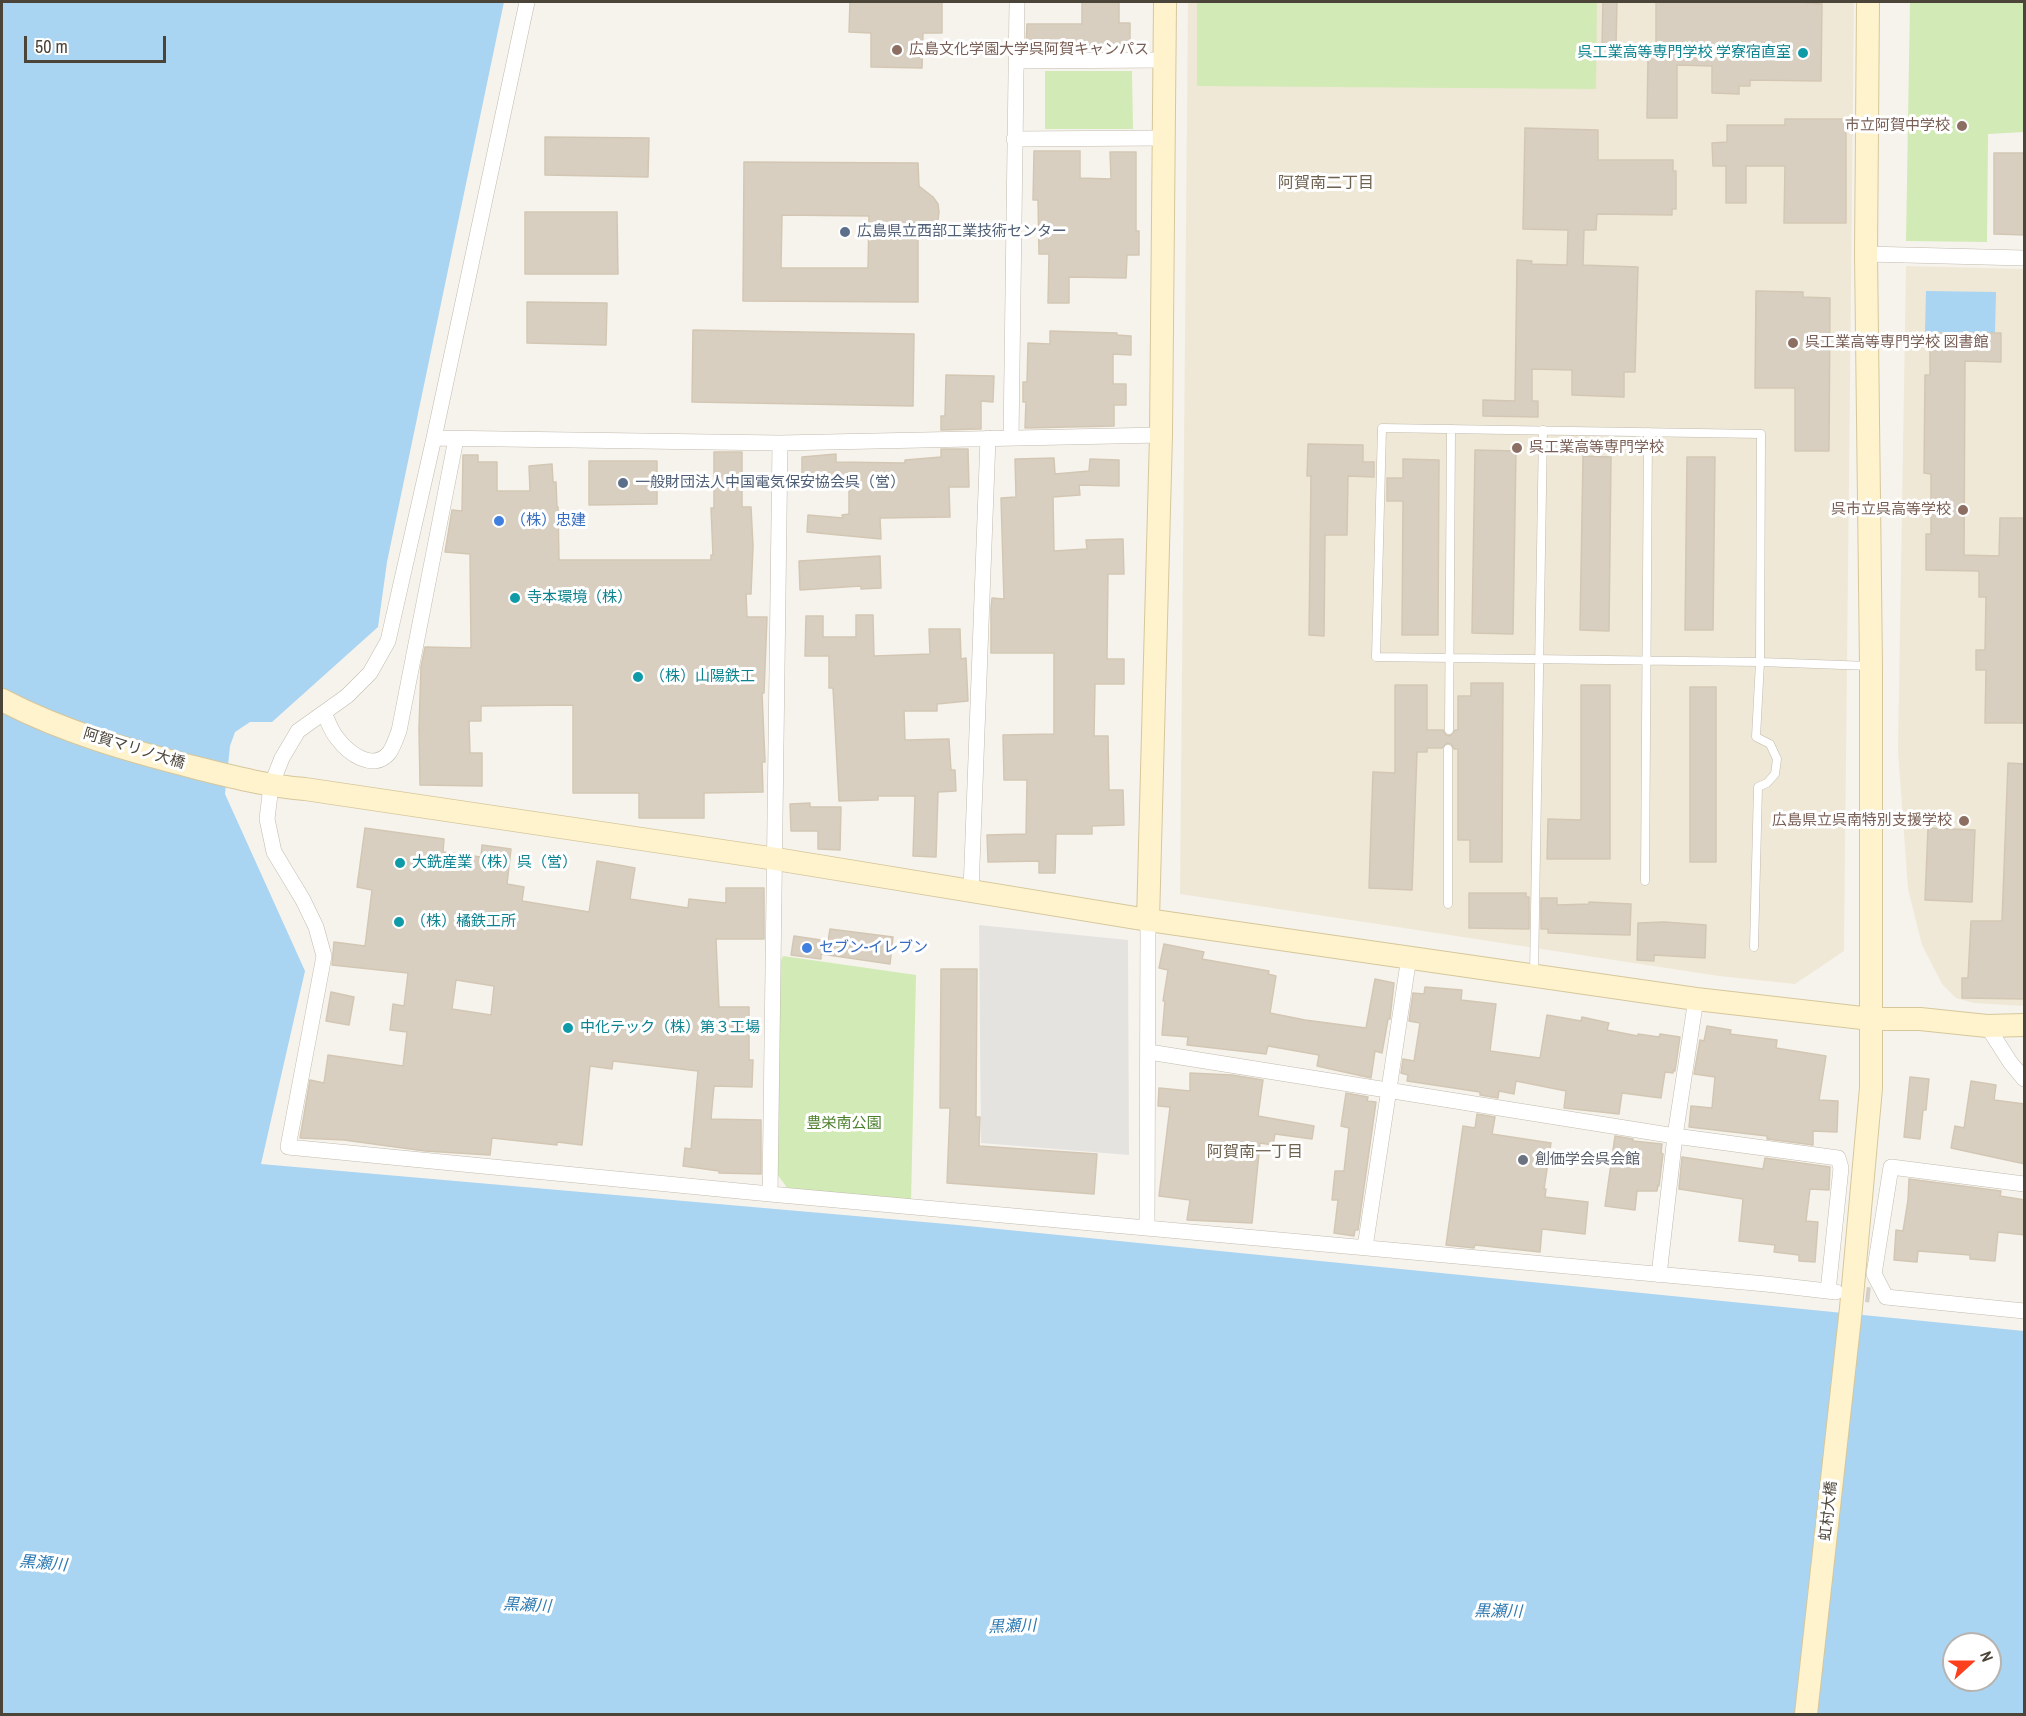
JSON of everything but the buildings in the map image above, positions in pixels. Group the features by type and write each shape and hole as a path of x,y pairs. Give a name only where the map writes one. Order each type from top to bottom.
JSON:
{"street":[{"path":"527,2 388,641 370,674 347,696 298,731 282,758 271,786 267,819 274,852 303,900 316,927 324,957 288,1147 770,1194 1832,1291 1841,1168 1838,1158 1675,1136 1149,1052"},
{"path":"1011,438 1017,2"},
{"path":"1147,1227 1148,920 1161,435 1165,2"},
{"name":"虹村大橋","path":"1806,1714 1861,1302 1871,1088 1871,666 1866,254 1868,2"},
{"path":"1016,61 1164,60"},
{"path":"1014,139 1163,138"},
{"path":"1866,254 2025,258"},
{"path":"434,438 780,443 1161,435"},
{"path":"971,891 988,438"},
{"path":"324,713 335,736 357,758 377,760 388,755 394,746 399,731 456,439"},
{"path":"770,1194 780,443"},
{"name":"阿賀マリノ大橋","path":"2,700 35,718 95,739 156,758 271,786 776,858 1148,920 1696,999 1871,1019 1920,1019 1987,1026 2025,1025"},
{"path":"1365,1248 1409,957"},
{"path":"1659,1275 1675,1136 1696,999"},
{"path":"1987,1026 2010,1062 2025,1079"},
{"path":"1886,1297 1874,1274 1891,1167 2025,1184"},
{"path":"1861,1302 1886,1297 2025,1311"}],"lane":[{"path":"1754,947 1758,787 1767,783 1775,774 1777,759 1770,744 1756,736 1760,662 1761,434 1382,428 1376,657 1760,662 1871,666"},
{"path":"1449,730 1451,429"},
{"path":"1534,975 1543,430"},
{"path":"1645,881 1648,432"},
{"path":"1448,748 1448,904"}],"shaded area":[{"name":"呉工業高等専門学校","path":"1188,2 1854,2 1844,951 1795,984 1719,976 1180,894"},
{"name":"呉市立呉高等学校","path":"1906,266 2024,269 2024,1006 1974,1003 1956,998 1942,984 1922,945 1908,889 1898,751"},
{"path":"979,925 1128,940 1129,1155 981,1143"}],"green space":[{"path":"1197,2 1597,2 1596,89 1197,86"},
{"name":"市立阿賀中学校","path":"1910,2 2024,2 2024,132 1988,134 1987,242 1906,241"},
{"path":"1045,71 1132,71 1133,129 1045,129"},
{"name":"豊栄南公園","path":"783,956 916,975 911,1202 788,1189 774,1170 780,963"}],"water":[{"name":"黒瀬川","path":"2,2 504,2 387,562 378,627 272,722 250,722 235,732 230,746 225,794 305,971 261,1164 958,1225 2024,1331 2024,1714 2,1714"},
{"path":"1926,291 1996,292 1995,333 1925,332"}],"tunnel":[{"path":"1843,1292 1870,1295"}],"place":[{"name":"広島文化学園大学呉阿賀キャンパス","path":"897,50"},
{"name":"呉工業高等専門学校 学寮宿直室","path":"1803,53"},
{"name":"市立阿賀中学校","path":"1962,126"},
{"name":"広島県立西部工業技術センター","path":"845,232"},
{"name":"呉工業高等専門学校 図書館","path":"1793,343"},
{"name":"呉工業高等専門学校","path":"1517,448"},
{"name":"一般財団法人中国電気保安協会呉（営）","path":"623,483"},
{"name":"呉市立呉高等学校","path":"1963,510"},
{"name":"（株）忠建","path":"499,521"},
{"name":"寺本環境（株）","path":"515,598"},
{"name":"（株）山陽鉄工","path":"638,677"},
{"name":"広島県立呉南特別支援学校","path":"1964,821"},
{"name":"大銑産業（株）呉（営）","path":"400,863"},
{"name":"（株）橘鉄工所","path":"399,922"},
{"name":"セブン-イレブン","path":"807,948"},
{"name":"中化テック（株）第３工場","path":"568,1028"},
{"name":"創価学会呉会館","path":"1523,1160"}],"district":[{"name":"阿賀南二丁目","path":"1326,184"},
{"name":"阿賀南一丁目","path":"1255,1153"}]}
